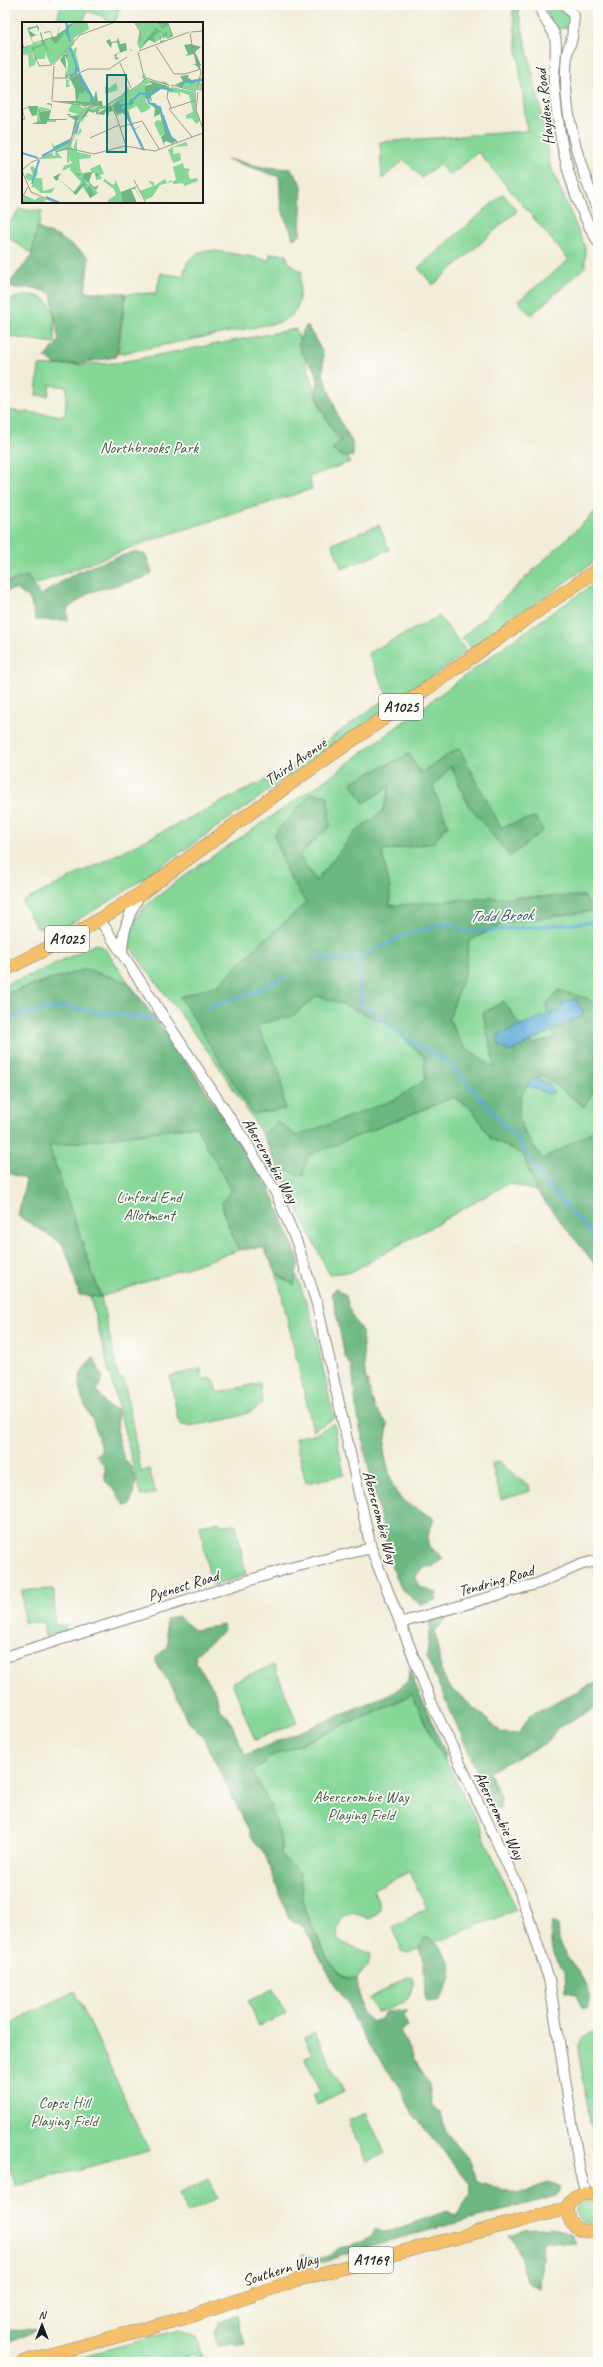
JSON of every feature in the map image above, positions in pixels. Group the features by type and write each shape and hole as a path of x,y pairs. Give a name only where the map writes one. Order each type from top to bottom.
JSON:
{"main road":[{"name":"Third Avenue","path":"5,970 100,920 140,894 294,781 598,569"},
{"path":"575,2227 569,2219 568,2208 580,2195 598,2198"},
{"name":"Southern Way","path":"22,2362 195,2315 297,2280 568,2208"},
{"path":"550,2214 575,2227 588,2231 598,2226"}],"street":[{"path":"538,5 542,18 554,34 564,35 572,32"},
{"name":"Haydens Road","path":"566,5 574,16 567,54 565,83 570,122 586,182 598,211"},
{"name":"Haydens Road","path":"554,34 554,80 558,126 572,185 598,242"},
{"path":"122,951 123,930 129,914 140,894"},
{"name":"Abercrombie Way","path":"100,920 122,951 254,1156 276,1193 297,1243 317,1304 371,1548 432,1704 519,1889 543,1958 549,1979 580,2172 580,2195"},
{"name":"Pyenest Road","path":"5,1657 280,1571 371,1548"},
{"name":"Tendring Road","path":"400,1623 539,1583 598,1560"}],"green space":[{"path":"61,5 121,5 115,22 106,22 105,17 87,11 83,22 56,22"},
{"path":"512,5 517,5 544,124 550,165 585,247 585,267 531,315 518,301 569,260 478,152 450,176 439,164 422,178 404,160 382,179 380,142 527,131"},
{"path":"545,5 561,5 568,11 571,20 567,28 557,29 551,23"},
{"path":"227,159 263,167 291,169 302,185 300,235 293,239 284,217 279,177"},
{"path":"503,194 517,211 433,285 418,268"},
{"path":"20,208 42,211 32,254 5,235 5,230"},
{"path":"37,228 59,237 89,257 85,292 125,293 116,357 56,365 45,357 59,341 51,293 34,288 5,288 31,257"},
{"path":"203,251 217,251 269,260 270,254 286,254 288,262 302,272 299,299 294,313 281,322 118,354 126,294 156,293 161,273 183,277 185,268 191,258"},
{"path":"34,295 47,300 54,313 55,343 5,336 5,302 19,297"},
{"path":"307,325 323,353 323,373 339,419 352,442 353,456 343,457 332,449 341,441 321,407 317,393 318,378 315,370 300,349 299,343 301,335"},
{"name":"Northbrooks Park","path":"296,329 320,407 350,462 309,477 312,489 148,541 34,585 27,577 5,583 5,410 65,416 67,387 50,385 48,396 36,395 39,366 116,363"},
{"path":"598,509 598,559 472,649 462,638"},
{"path":"379,525 389,550 342,569 332,544"},
{"path":"135,552 146,555 152,573 144,578 90,592 67,609 68,620 36,620 30,599 16,589 5,591 5,583 27,576 40,596 74,574 108,560"},
{"path":"598,581 598,1149 536,1191 509,1183 351,1272 329,1274 263,1135 216,1062 126,942 129,927 145,906 188,873 327,779 513,640"},
{"path":"439,616 467,652 117,897 63,928 37,928 22,902 291,767 388,697 368,653"},
{"path":"459,748 501,827 535,817 543,830 510,857 468,804 451,766 433,787 448,825 433,843 382,851 390,888 390,906 478,898 584,896 593,911 505,923 469,941 465,971 449,1019 463,1046 495,1068 483,1013 504,1001 532,1044 555,1038 546,1006 558,990 589,999 598,1006 596,1086 584,1107 543,1075 525,1089 520,1101 519,1110 523,1128 543,1159 598,1128 598,1268 536,1191 523,1154 491,1139 472,1109 454,1097 308,1156 303,1176 278,1167 263,1135 277,1121 297,1136 396,1099 425,1080 424,1057 388,1024 342,1004 317,996 293,1016 263,1023 257,1026 280,1073 285,1109 253,1114 180,997 220,984 258,945 306,903 286,871 274,834 312,793 328,796 330,827 299,855 316,881 355,832 383,811 390,786 364,803 351,782 409,754 420,773"},
{"path":"96,944 105,949 155,1019 127,982 46,980 5,994 5,984 36,973"},
{"path":"86,969 127,982 172,1040 223,1116 270,1189 299,1260 294,1285 277,1274 263,1247 239,1250 224,1215 222,1202 231,1191 196,1126 49,1146 101,1297 79,1295 70,1262 62,1243 18,1216 26,1179 5,1172 5,1094 10,1087 7,1043 5,1043 5,994"},
{"path":"5,1043 7,1043 10,1087 5,1094"},
{"name":"Linford End Allotment","path":"196,1126 232,1191 224,1215 239,1250 101,1297 119,1379 124,1379 141,1472 149,1469 156,1493 141,1496 90,1296 100,1297 48,1146"},
{"path":"296,1273 313,1322 333,1414 340,1415 313,1430 277,1274 294,1285"},
{"path":"337,1288 346,1296 351,1315 362,1331 365,1374 375,1409 388,1424 384,1453 393,1487 402,1501 434,1518 428,1535 428,1545 443,1558 434,1566 422,1568 415,1578 419,1587 437,1593 435,1600 421,1605 402,1590 392,1567 365,1452 356,1406 352,1367 345,1357 332,1292"},
{"path":"94,1358 103,1378 97,1390 107,1406 117,1410 117,1436 124,1459 131,1467 136,1482 130,1504 125,1506 113,1488 105,1481 105,1466 96,1456 101,1450 97,1433 83,1401 79,1386 82,1372"},
{"path":"201,1369 202,1379 214,1379 217,1393 260,1383 262,1403 248,1413 228,1419 189,1426 182,1425 178,1420 170,1376"},
{"path":"334,1423 344,1475 306,1483 295,1438 317,1433"},
{"path":"500,1461 513,1474 529,1485 530,1491 501,1500 492,1464"},
{"path":"217,1522 222,1525 236,1525 246,1575 216,1585 212,1584 210,1580 200,1525"},
{"path":"54,1589 55,1625 66,1625 65,1632 45,1636 43,1622 24,1622 22,1590"},
{"path":"178,1616 194,1630 223,1625 224,1630 195,1655 197,1665 213,1687 220,1709 229,1718 245,1755 394,1692 408,1681 409,1670 445,1752 444,1761 412,1695 269,1758 252,1772 264,1792 276,1822 281,1856 300,1873 304,1909 327,1958 340,1974 347,1978 357,1979 361,2012 372,2022 380,2019 385,2012 407,2011 403,2016 408,2026 400,2031 418,2068 429,2084 432,2105 441,2114 446,2132 466,2156 477,2181 517,2194 548,2183 560,2188 556,2196 363,2248 324,2262 309,2262 303,2259 302,2254 311,2258 322,2258 331,2255 338,2248 351,2246 371,2236 375,2229 385,2233 444,2212 456,2215 471,2194 470,2184 413,2114 397,2083 371,2048 353,2018 349,2004 333,1982 304,1927 289,1919 265,1854 253,1839 203,1737 186,1718 174,1690 156,1663 156,1657 168,1647 166,1620"},
{"path":"442,1616 446,1620 435,1631 441,1670 448,1685 502,1733 518,1734 530,1715 598,1681 598,1707 557,1728 547,1743 488,1772 501,1796 500,1810 492,1805 427,1658 430,1622"},
{"path":"274,1665 297,1723 255,1740 232,1682"},
{"name":"Abercrombie Way Playing Field","path":"412,1695 481,1830 516,1910 409,1953 401,1951 393,1927 427,1908 410,1874 411,1871 373,1889 381,1910 369,1919 352,1912 342,1917 337,1932 338,1941 371,1954 368,1965 357,1979 347,1978 340,1974 327,1958 304,1909 300,1873 281,1856 281,1836 252,1772 269,1758"},
{"path":"552,1922 558,1925 559,1942 563,1952 586,1983 590,1999 588,2008 582,2008 576,1994 566,1992 565,1970 553,1954 551,1942"},
{"path":"424,1938 431,1938 438,1946 449,1961 452,1972 440,2000 427,2002 425,1996 424,1965 420,1951"},
{"path":"412,1977 412,1992 409,1998 398,2005 377,2012 369,1999 405,1978"},
{"path":"273,1989 286,2014 259,2026 248,2001"},
{"name":"Copse Hill Playing Field","path":"75,1991 149,2151 16,2186 5,2156 5,2026"},
{"path":"598,2031 598,2154 595,2154 578,2048 582,2038"},
{"path":"315,2033 344,2091 317,2104 313,2095 321,2091 305,2057 312,2054 304,2038"},
{"path":"366,2113 385,2153 367,2161 348,2121"},
{"path":"208,2179 218,2198 187,2212 179,2194"},
{"path":"586,2201 594,2204 597,2212 594,2220 586,2223 578,2220 575,2212 578,2204"},
{"path":"552,2227 572,2235 576,2243 543,2241 540,2289 527,2282 518,2249 509,2235 524,2230"},
{"path":"237,2315 245,2345 229,2343 217,2346 215,2331 219,2322"},
{"path":"26,2329 37,2330 5,2345 5,2331"},
{"path":"178,2330 197,2338 204,2362 197,2362 194,2354 168,2362 62,2362"}],"water":[{"path":"576,999 584,1015 510,1052 499,1046 498,1035 559,1010 564,1002"},
{"path":"534,1078 548,1083 554,1092 548,1094 527,1085"}],"waterway":[{"name":"Todd Brook","path":"318,959 359,958 407,934 448,923 468,932 598,922"},
{"path":"359,958 361,1003 408,1039 449,1063 519,1141 542,1179 598,1242"},
{"name":"Todd Brook","path":"206,1008 255,992 287,976"},
{"path":"5,1021 24,1014 62,1007 155,1019"}]}
